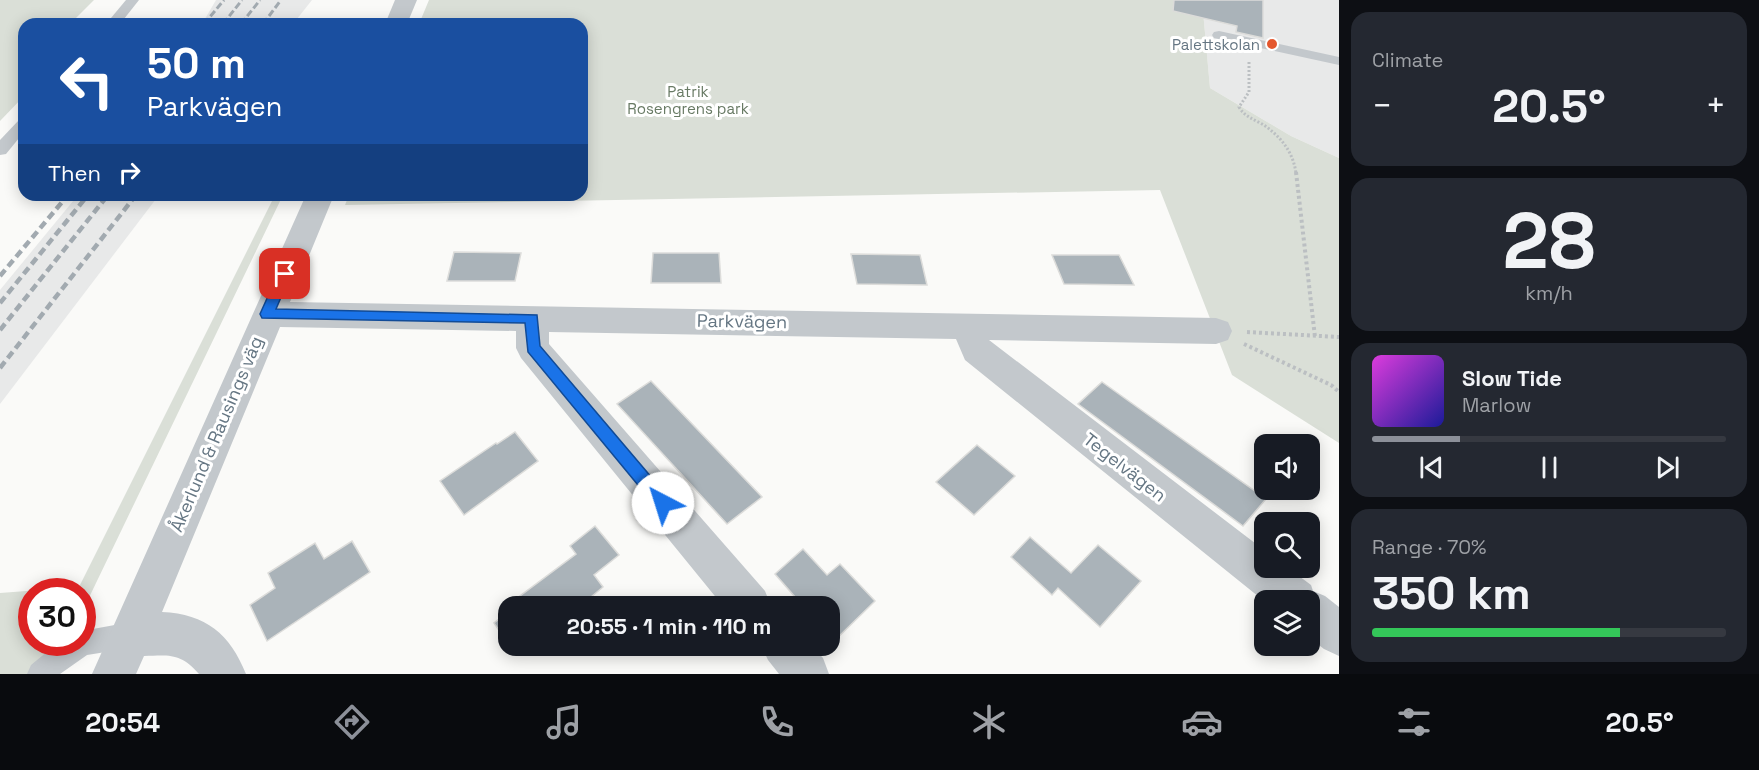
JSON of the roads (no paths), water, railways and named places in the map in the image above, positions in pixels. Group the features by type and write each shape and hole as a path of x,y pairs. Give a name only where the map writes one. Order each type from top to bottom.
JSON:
{"street":[{"path":"398,18 406,0"},
{"name":"Åkerlund & Rausings väg","path":"114,674 317,201"},
{"name":"Parkvägen","path":"267,314 1216,331"},
{"path":"532,318 533,348 742,596"},
{"name":"Tegelvägen","path":"966,325 977,350 1283,590"},
{"path":"1320,619 1339,634"},
{"path":"131,635 168,633 189,636 208,650 224,674"},
{"path":"792,656 807,674"}],"lane":[{"path":"118,18 134,0"},
{"path":"1219,35 1339,61"},
{"path":"0,150 18,130"},
{"path":"40,674 70,647 90,639 131,635"}],"railway":[{"path":"209,18 224,0"},
{"path":"228,18 242,0"},
{"path":"246,18 260,0"},
{"path":"268,18 281,0"},
{"path":"0,276 63,201"},
{"path":"0,303 83,201"},
{"path":"0,330 103,201"},
{"path":"0,368 131,201"}],"place":[{"name":"Palettskolan","path":"1272,44"}],"park label":[{"name":"Patrik Rosengrens park","path":"688,100"}]}
